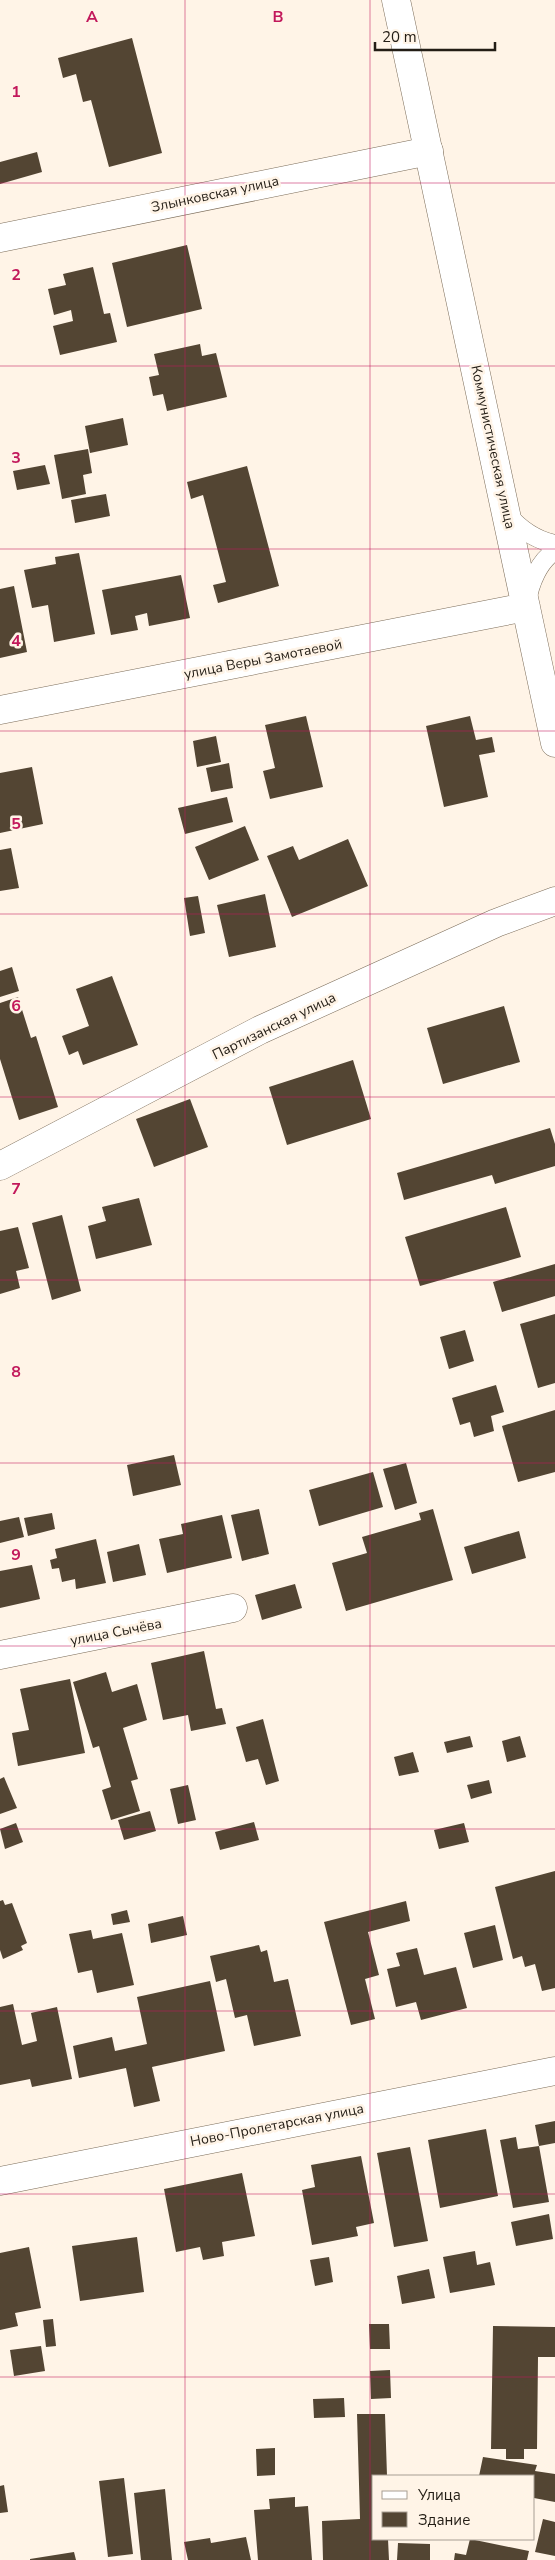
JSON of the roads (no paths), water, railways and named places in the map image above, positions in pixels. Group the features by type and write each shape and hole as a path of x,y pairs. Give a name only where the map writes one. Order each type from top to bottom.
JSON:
{"street":[{"name":"Коммунистическая улица","path":"396,0 508,515 526,607 550,700 555,743"},
{"name":"Злынковская улица","path":"0,238 429,151"},
{"name":"улица Веры Замотаевой","path":"0,710 526,607"},
{"name":"Партизанская улица","path":"0,1166 260,1030 496,923 555,901"},
{"name":"улица Сычёва","path":"0,1655 233,1608"},
{"name":"Ново-Пролетарская улица","path":"0,2181 555,2071"}],"lane":[{"path":"508,515 524,532 555,544"},
{"path":"526,607 535,575 542,563 555,551"}]}
